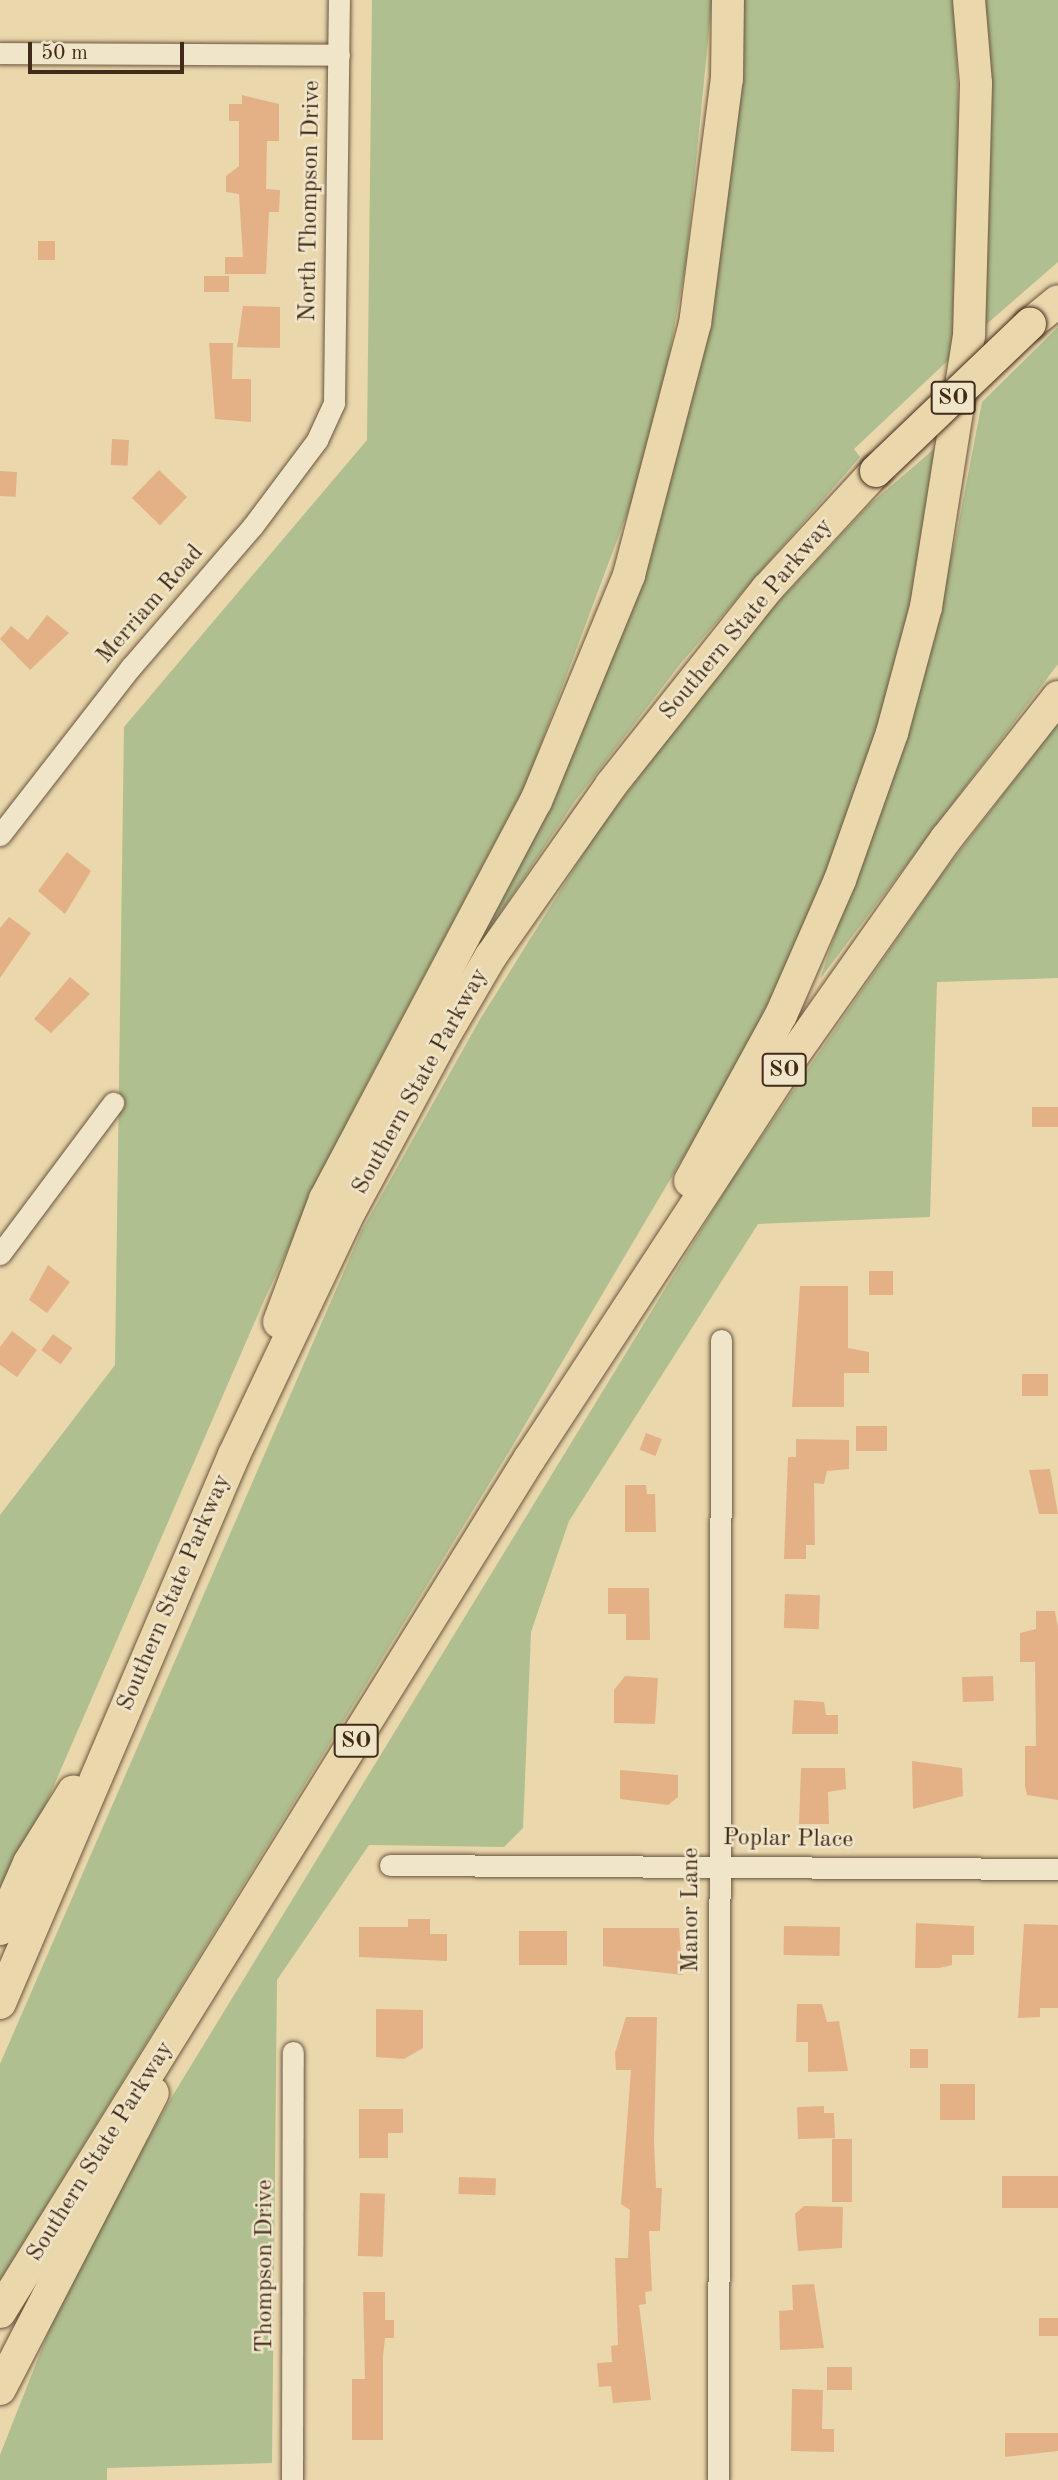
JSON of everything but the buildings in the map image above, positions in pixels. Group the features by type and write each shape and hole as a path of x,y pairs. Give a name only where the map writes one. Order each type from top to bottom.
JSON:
{"highway":[{"path":"234,1455 308,1234 536,801 629,575 695,324 727,79 728,0"},
{"path":"530,1458 781,1015 840,880 892,733 926,607 969,336 976,83 969,0"},
{"name":"Southern State Parkway","path":"0,2003 234,1455 386,1141 491,957 684,690 876,471 1030,324 1058,301"},
{"name":"Southern State Parkway","path":"0,2312 182,2024 530,1458 798,1049 946,839 1058,697"},
{"path":"0,1928 29,1863 130,1698"},
{"path":"0,2389 51,2281 137,2131 182,2024"}],"street":[{"name":"North Thompson Drive","path":"334,403 339,0"},
{"path":"0,53 339,55"},
{"name":"Merriam Road","path":"0,835 131,667 252,527 317,440 334,403"},
{"path":"0,1254 113,1103"},
{"name":"Manor Lane","path":"718,2480 721,1340"},
{"name":"Poplar Place","path":"390,1865 1058,1869"},
{"name":"Thompson Drive","path":"292,2480 293,2052"}],"green space":[{"path":"372,0 712,0 686,262 653,444 526,784 356,1104 266,1296 0,1910 0,1515 115,1365 124,727 367,440"},
{"path":"739,0 954,0 963,204 957,352 854,449 860,457 681,663 575,801 477,948 472,945 657,527"},
{"path":"981,0 1058,0 1058,262 981,329"},
{"path":"1058,327 1058,664 820,979 912,704 955,542 982,402"},
{"path":"941,443 907,626 849,819 751,1043 513,1445 0,2281 0,2064 361,1232 479,1021 595,835 736,647 869,505"},
{"path":"1058,723 1058,978 937,982 930,1217 758,1224 569,1521 531,1632 523,1828 504,1847 369,1845 277,1980 272,2463 107,2468 107,2480 0,2480 0,2455 72,2272 173,2095 731,1181 939,878"}]}
